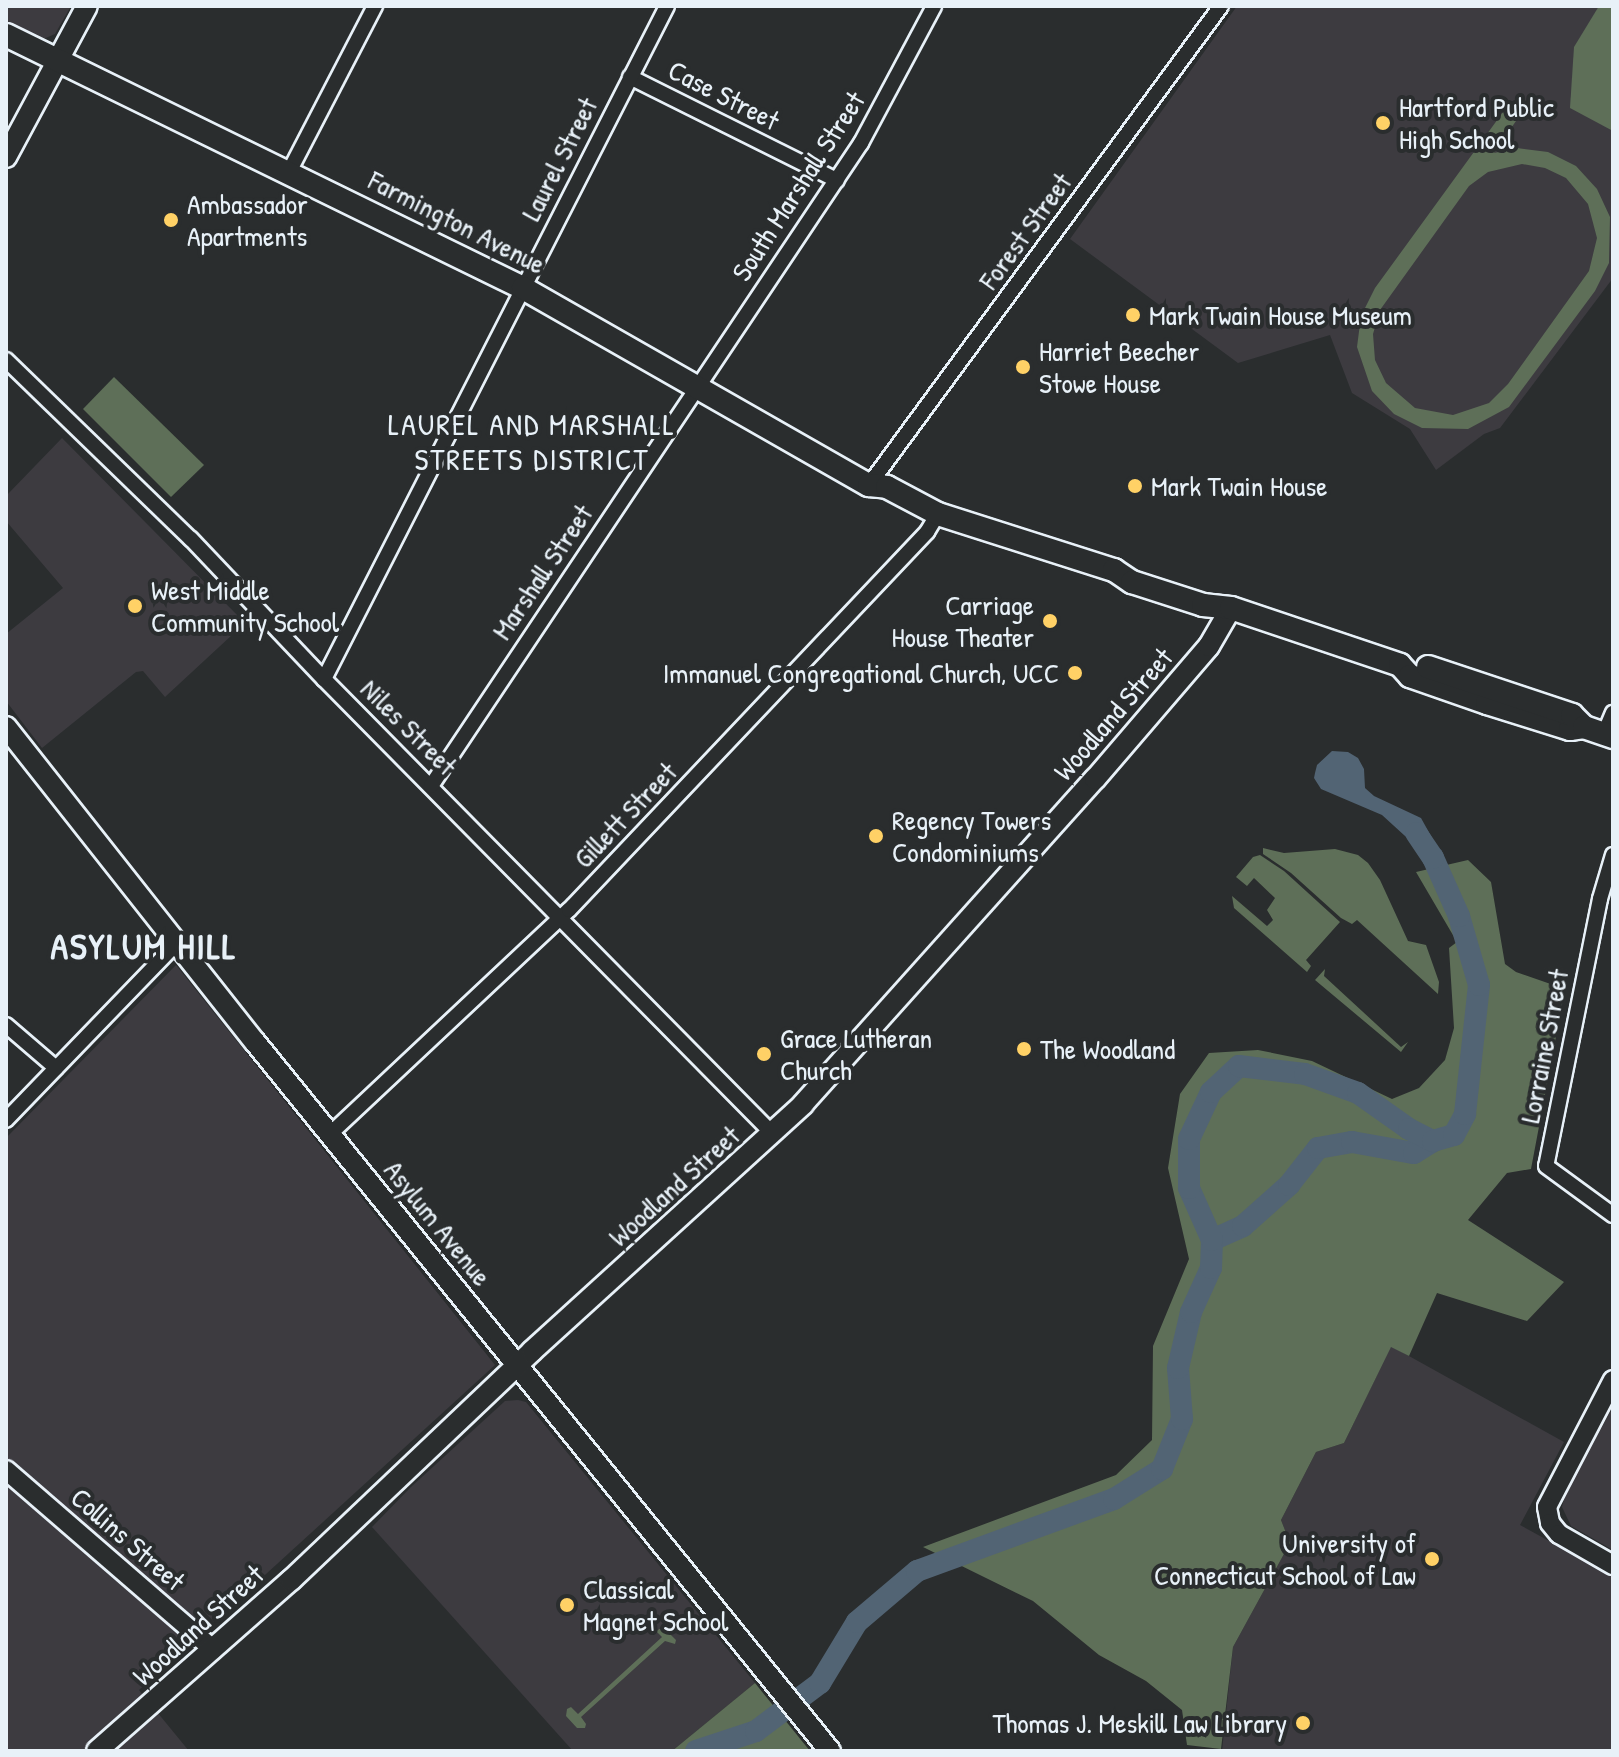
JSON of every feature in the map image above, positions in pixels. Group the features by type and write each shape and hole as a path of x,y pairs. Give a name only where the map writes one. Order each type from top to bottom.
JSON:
{"main road":[{"path":"6,157 87,6"},
{"name":"Farmington Avenue","path":"6,35 290,170 523,288 869,485 881,499 917,515 938,514 1114,570 1136,567 1219,596 1231,608 1400,665 1413,662 1572,715 1600,733"},
{"name":"Woodland Street","path":"97,1751 213,1649 518,1365 773,1134 834,1073 1209,646 1231,608"},
{"name":"Asylum Avenue","path":"6,727 329,1135 827,1747"}],"street":[{"path":"290,170 375,6"},
{"name":"Laurel Street","path":"324,679 667,6"},
{"name":"South Marshall Street","path":"696,387 865,136 934,6"},
{"name":"Forest Street","path":"869,485 1221,6"},
{"name":"Case Street","path":"630,77 837,180"},
{"name":"Niles Street","path":"6,360 191,539 324,679 773,1134"},
{"name":"Marshall Street","path":"431,786 696,387"},
{"name":"Gillett Street","path":"329,1135 561,918 872,590 930,527 938,514"},
{"path":"1600,733 1613,713"},
{"name":"Lorraine Street","path":"1613,855 1600,899 1546,1166 1613,1215"},
{"path":"6,1120 176,944"},
{"path":"6,1025 56,1068"},
{"path":"1613,1380 1547,1507 1550,1523 1559,1534 1613,1565"},
{"name":"Collins Street","path":"6,1470 213,1649"}],"shaded area":[{"path":"6,6 71,6 55,34 41,40 6,24"},
{"name":"Hartford Public High School","path":"1237,6 1613,6 1613,278 1500,428 1484,434 1436,470 1410,429 1352,393 1330,335 1238,363 1070,239"},
{"name":"West Middle Community School","path":"62,438 245,623 165,697 143,671 136,672 42,748 6,701 6,634 63,588 6,521 6,496"},
{"path":"176,965 495,1365 139,1690 189,1751 6,1751 6,1138"},
{"name":"University of Connecticut School of Law","path":"1391,1346 1564,1442 1520,1525 1613,1576 1613,1751 1222,1751 1233,1647 1290,1543 1281,1520 1316,1452 1344,1443"},
{"name":"Classical Magnet School","path":"505,1401 526,1402 755,1683 672,1751 573,1751 372,1527"},
{"path":"1613,1407 1613,1550 1571,1526 1562,1507 1566,1492"}],"green space":[{"path":"1599,6 1613,6 1613,131 1570,108 1574,47"},
{"path":"1503,112 1516,121 1494,153 1517,148 1548,152 1576,166 1597,189 1610,217 1609,263 1595,291 1509,407 1468,429 1422,428 1394,414 1372,391 1357,347 1361,316 1375,288","holes":["1522,164 1545,168 1566,178 1588,204 1597,238 1589,271 1508,384 1489,403 1453,415 1415,408 1386,383 1375,360 1373,334 1380,310 1469,186 1488,172"]},
{"path":"114,377 204,465 171,497 83,409"},
{"path":"1263,848 1284,853 1335,849 1358,855 1368,863 1380,880 1408,941 1426,945 1439,982 1438,994 1357,920 1352,924 1341,918 1291,873 1263,854"},
{"path":"1260,855 1284,871 1340,922 1306,960 1311,966 1307,972 1234,908 1232,896 1267,926 1273,920 1267,910 1275,898 1254,878 1247,886 1236,877 1253,857"},
{"path":"1468,860 1491,882 1505,964 1516,972 1565,989 1531,1169 1507,1173 1468,1220 1564,1282 1527,1321 1437,1293 1409,1356 1391,1347 1344,1443 1316,1452 1281,1520 1290,1543 1233,1647 1221,1749 1187,1745 1182,1710 1146,1681 1099,1655 1033,1601 923,1547 1116,1475 1152,1440 1153,1346 1189,1259 1168,1168 1180,1094 1209,1053 1258,1050 1312,1061 1392,1099 1419,1088 1445,1060 1454,1028 1449,948 1457,942 1416,872"},
{"path":"1325,969 1324,976 1401,1047 1408,1042 1401,1052 1315,980"},
{"path":"663,1627 676,1640 675,1644 665,1641 581,1717 585,1728 577,1728 566,1716 567,1709 571,1707 578,1714 662,1637 656,1631"},
{"path":"755,1683 810,1751 672,1751"}],"water":[{"path":"1332,751 1348,752 1358,758 1364,769 1365,788 1374,796 1421,818 1441,854 1423,858 1416,846 1382,815 1321,789 1314,778 1317,765"}],"waterway":[{"path":"696,1751 756,1731 820,1683 857,1622 917,1571 1114,1499 1162,1469 1182,1419 1178,1368 1191,1312 1211,1268 1212,1240 1189,1188 1189,1139 1211,1092 1239,1066 1305,1074 1358,1093 1409,1129 1433,1141 1454,1135 1465,1114 1479,985 1459,916 1433,858 1416,833"},
{"path":"1212,1240 1243,1226 1289,1185 1318,1148 1352,1142 1414,1153 1433,1141"}],"place":[{"name":"Hartford Public High School","path":"1383,123"},
{"name":"Ambassador Apartments","path":"171,220"},
{"name":"Mark Twain House Museum","path":"1133,315"},
{"name":"Harriet Beecher Stowe House","path":"1023,367"},
{"name":"Mark Twain House","path":"1135,486"},
{"name":"West Middle Community School","path":"135,606"},
{"name":"Carriage House Theater","path":"1050,621"},
{"name":"Immanuel Congregational Church, UCC","path":"1075,673"},
{"name":"Regency Towers Condominiums","path":"876,836"},
{"name":"The Woodland","path":"1024,1049"},
{"name":"Grace Lutheran Church","path":"764,1054"},
{"name":"University of Connecticut School of Law","path":"1432,1559"},
{"name":"Classical Magnet School","path":"567,1605"},
{"name":"Thomas J. Meskill Law Library","path":"1303,1723"}],"district":[{"name":"LAUREL AND MARSHALL STREETS DISTRICT","path":"532,441"},
{"name":"ASYLUM HILL","path":"144,946"}]}
